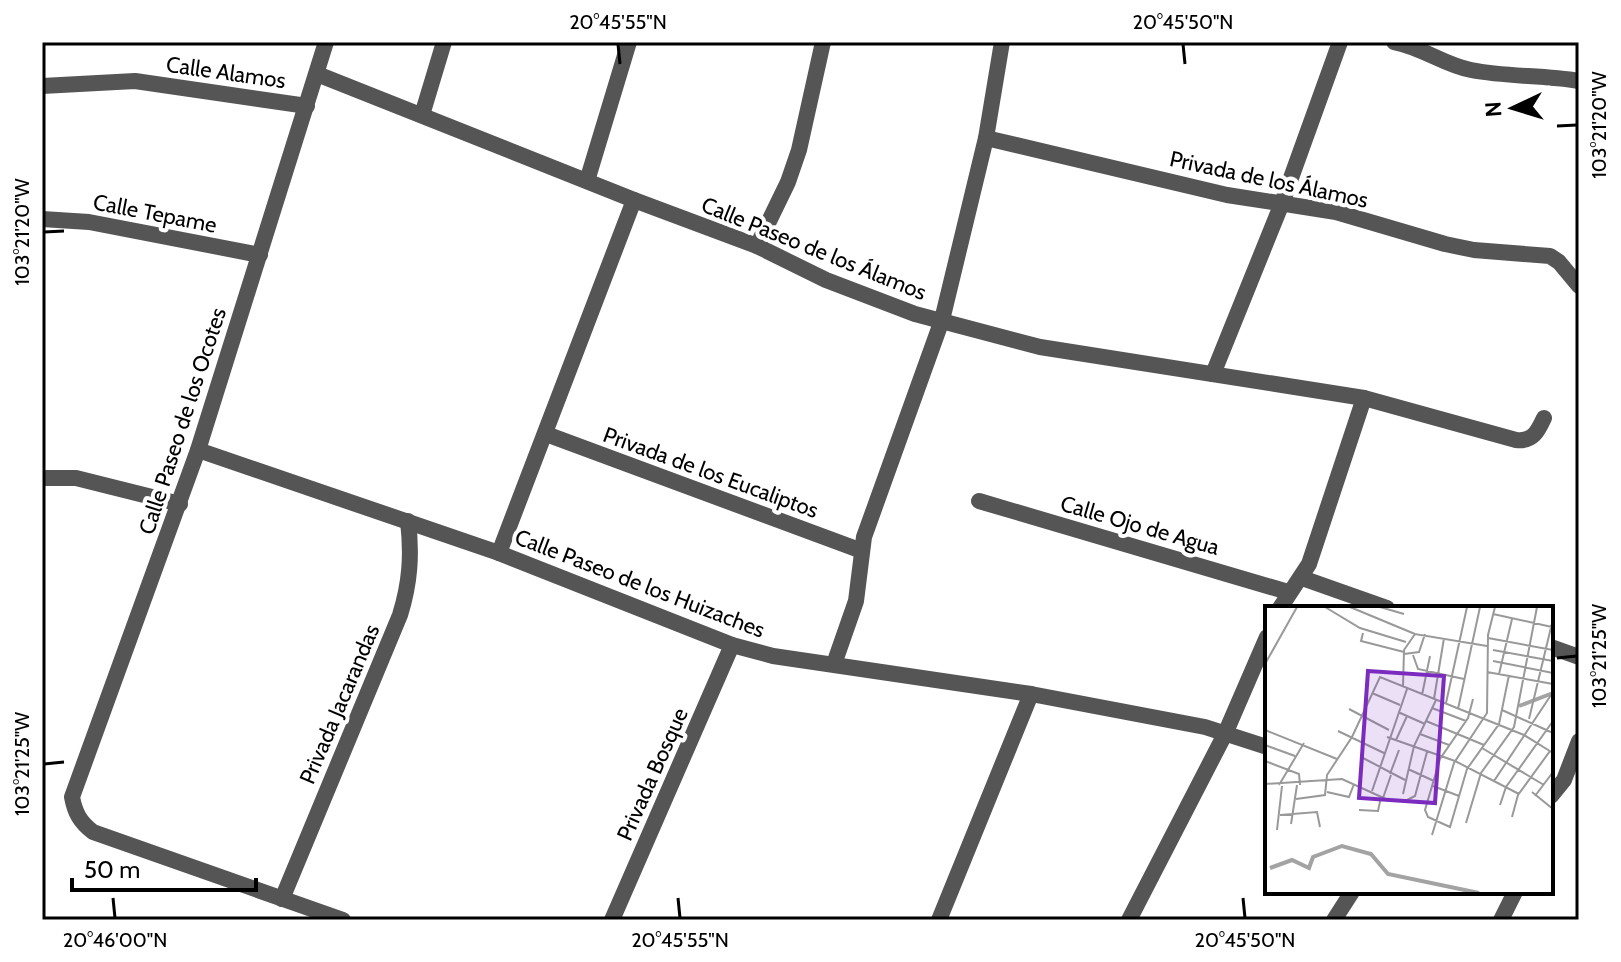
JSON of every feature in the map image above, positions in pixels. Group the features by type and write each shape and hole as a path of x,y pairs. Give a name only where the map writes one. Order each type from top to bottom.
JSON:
{"street":[{"name":"Calle Paseo de los Ocotes","path":"282,899 93,832 74,811 72,797 180,504 326,42"},
{"path":"422,115 444,42"},
{"path":"587,181 629,42"},
{"path":"757,246 788,182 799,150 823,42"},
{"path":"834,664 856,601 864,537 942,320 986,138 1002,42"},
{"path":"1213,374 1282,203 1340,42"},
{"path":"1402,43 1468,70 1579,81"},
{"name":"Calle Paseo de los Álamos","path":"317,74 757,246 826,280 896,308 1040,347 1364,398 1516,440 1529,440 1544,418"},
{"name":"Calle Alamos","path":"42,86 135,81 307,106"},
{"name":"Privada de los Álamos","path":"986,138 1227,195 1336,212 1474,250 1550,256 1579,286"},
{"path":"499,553 634,200"},
{"name":"Calle Tepame","path":"42,219 89,222 260,255"},
{"path":"1281,606 1309,564 1364,398"},
{"name":"Privada de los Eucaliptos","path":"546,434 862,551"},
{"name":"Calle Paseo de los Huizaches","path":"198,450 499,553 732,645 773,656 1031,694 1205,727 1265,746"},
{"path":"42,478 76,478 180,504"},
{"name":"Calle Ojo de Agua","path":"979,501 1288,592"},
{"name":"Privada Jacarandas","path":"282,899 400,615 409,586 412,554 408,521"},
{"path":"1302,578 1381,606"},
{"path":"1129,920 1225,734 1265,642"},
{"name":"Privada Bosque","path":"612,920 732,645"},
{"path":"1553,648 1579,657"},
{"path":"939,920 1031,694"},
{"path":"1553,793 1568,773 1579,741"},
{"path":"1334,920 1351,894"},
{"path":"1501,920 1514,894"},
{"path":"282,899 343,920"}]}
